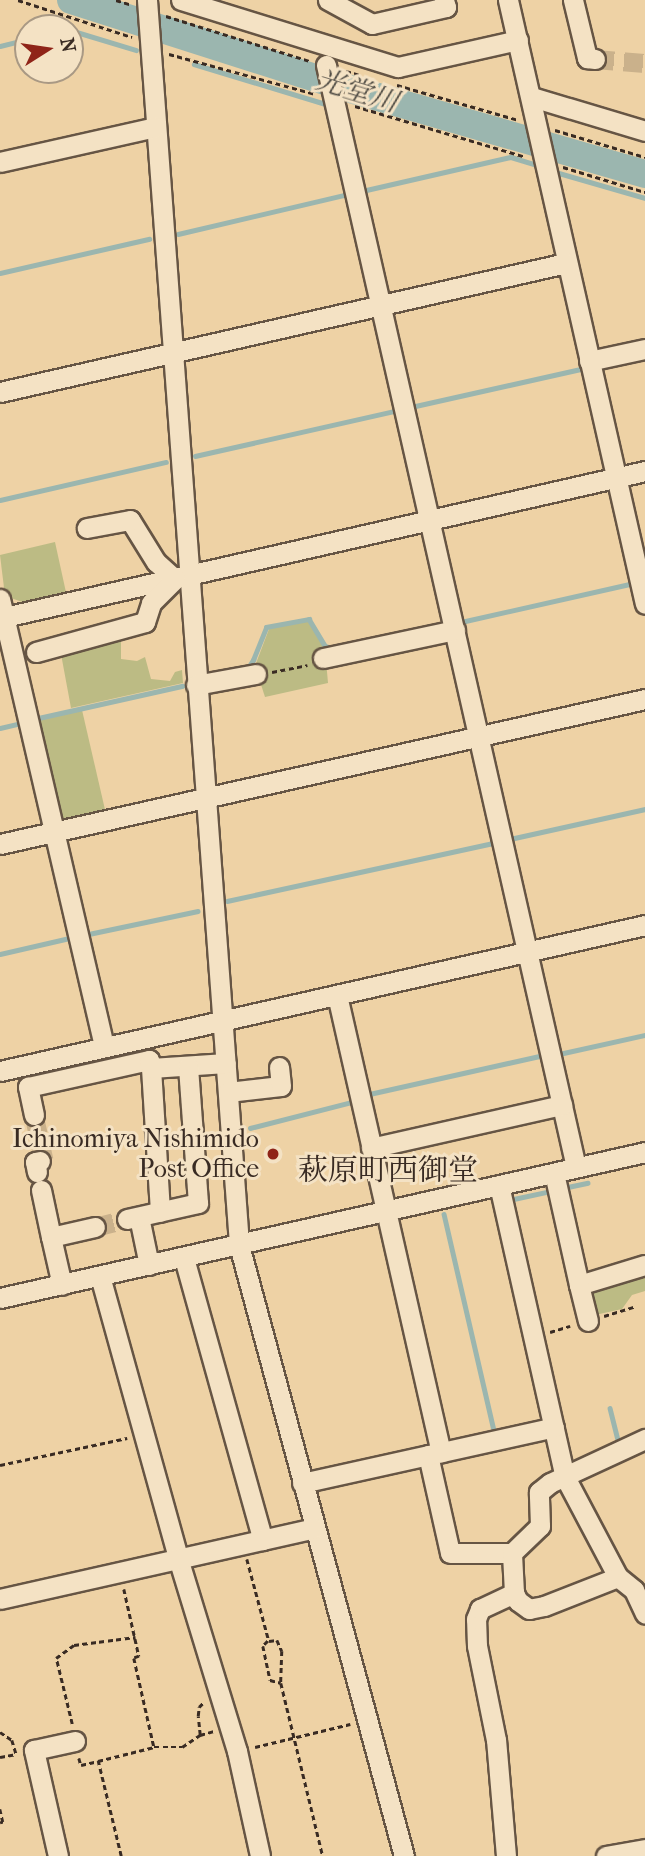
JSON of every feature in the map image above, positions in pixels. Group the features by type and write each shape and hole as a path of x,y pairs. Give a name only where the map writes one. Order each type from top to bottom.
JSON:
{"street":[{"path":"181,0 398,67 518,40"},
{"path":"328,0 372,24 446,7 444,0"},
{"path":"508,0 532,97 534,124 542,161 645,604"},
{"path":"573,0 587,58 595,59"},
{"path":"147,5 172,354 181,577 196,685 239,1245 404,1856"},
{"path":"326,65 529,949 576,1167"},
{"path":"532,97 645,131"},
{"path":"0,162 155,127"},
{"path":"0,393 566,263"},
{"path":"589,361 645,349"},
{"path":"104,1047 1,612 181,577 645,471"},
{"path":"87,528 130,520 156,562 181,577"},
{"path":"36,652 145,622 150,603 181,577"},
{"path":"323,658 455,630"},
{"path":"196,685 256,674"},
{"path":"0,844 645,699"},
{"path":"0,1071 524,954 529,949 645,925"},
{"path":"337,995 386,1210 434,1453 450,1553 512,1553 540,1526 539,1492 550,1483 645,1439"},
{"path":"34,1115 28,1087 149,1059 160,1212"},
{"path":"151,1069 226,1063"},
{"path":"149,1265 133,1218 198,1203 188,1066"},
{"path":"228,1092 281,1086 279,1067"},
{"path":"371,1148 562,1105"},
{"path":"0,1298 645,1152"},
{"path":"554,1173 588,1321"},
{"path":"39,1174 62,1284"},
{"path":"499,1185 565,1477 618,1577 639,1589 645,1614"},
{"path":"51,1237 95,1227"},
{"path":"184,1258 253,1542"},
{"path":"579,1285 645,1265"},
{"path":"100,1276 178,1558 231,1729 260,1856"},
{"path":"302,1483 554,1426"},
{"path":"0,1599 314,1528"},
{"path":"512,1553 514,1593 518,1601 529,1609 544,1606 618,1577"},
{"path":"506,1856 496,1740 477,1646 476,1619 480,1609 514,1593"},
{"path":"58,1856 34,1750 75,1741"},
{"path":"606,1856 645,1849"}],"path":[{"path":"256,674 320,662 323,658"},
{"path":"0,1465 144,1434"},
{"path":"253,1542 269,1641"},
{"path":"121,1571 139,1656 134,1658 154,1747"},
{"path":"135,1637 74,1645 56,1658 81,1765 154,1747 182,1747 200,1735 231,1729"},
{"path":"281,1683 271,1680 263,1646 269,1641 277,1640 282,1651 281,1683 323,1856"},
{"path":"200,1735 199,1707 213,1700 223,1702"},
{"path":"237,1751 327,1728 368,1721"},
{"path":"0,1732 12,1740 16,1754"},
{"path":"98,1760 121,1856"},
{"path":"0,1809 3,1822 0,1823"}],"shaded area":[{"path":"55,542 67,597 31,605 5,596 0,555"},
{"path":"308,621 325,649 328,683 265,697 255,666 269,629"},
{"path":"107,637 121,641 121,659 137,661 145,657 151,679 170,681 175,672 182,670 183,683 71,708 61,654 83,650"},
{"path":"82,710 106,815 60,826 35,721"},
{"path":"645,1270 645,1291 632,1295 622,1309 595,1315 590,1291"}],"waterway":[{"name":"光堂川","path":"71,0 340,86 645,174"},
{"path":"84,34 136,50"},
{"path":"0,46 14,42"},
{"path":"194,64 326,104"},
{"path":"362,191 511,157 538,165"},
{"path":"552,171 645,198"},
{"path":"178,234 348,194"},
{"path":"0,273 149,239"},
{"path":"411,407 585,368"},
{"path":"195,456 399,410"},
{"path":"0,500 166,462"},
{"path":"461,622 634,583"},
{"path":"247,669 266,627 309,619 325,646 332,648"},
{"path":"34,719 182,686"},
{"path":"0,728 21,723"},
{"path":"510,839 645,809"},
{"path":"227,901 493,843"},
{"path":"84,935 198,911"},
{"path":"0,954 70,938"},
{"path":"559,1054 645,1035"},
{"path":"365,1095 544,1055"},
{"path":"250,1128 356,1101"},
{"path":"563,1188 587,1183"},
{"path":"509,1200 551,1191"},
{"path":"444,1214 494,1431"},
{"path":"610,1408 619,1444"}],"tunnel":[{"path":"595,59 645,63"},
{"path":"34,1115 44,1160 40,1161"},
{"path":"95,1227 127,1219"}],"place":[{"name":"Ichinomiya Nishimido Post Office","path":"273,1154"}],"district":[{"name":"萩原町西御堂","path":"388,1171"}]}
